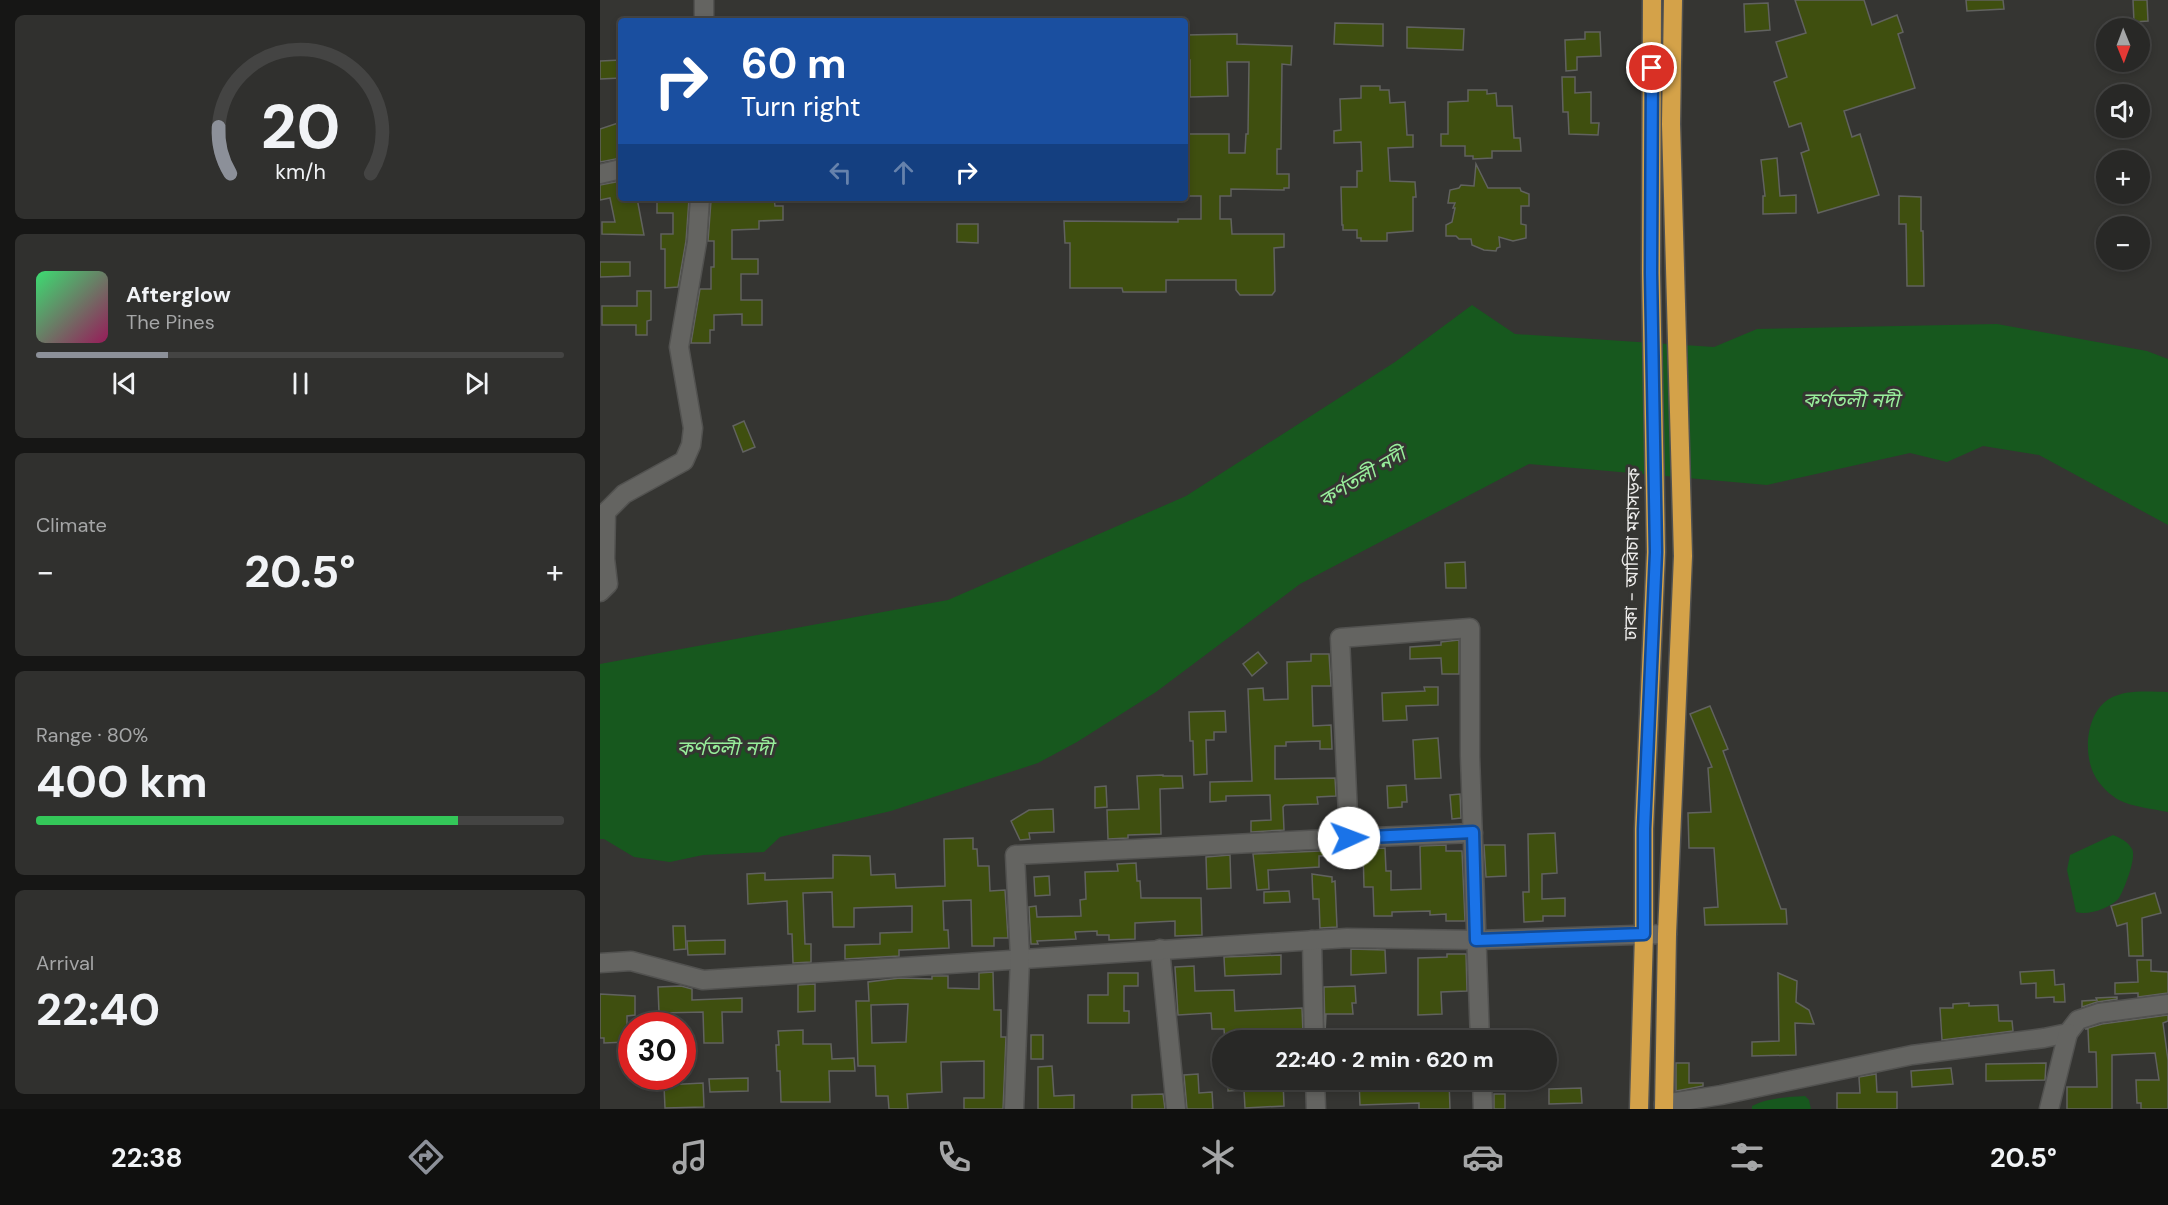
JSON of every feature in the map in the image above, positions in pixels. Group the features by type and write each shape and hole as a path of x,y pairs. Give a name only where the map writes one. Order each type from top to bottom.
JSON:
{"highway":[{"name":"ঢাকা - আরিচা মহাসড়ক","path":"1638,1109 1644,934 1644,829 1656,552 1651,273 1652,0"},
{"path":"1664,1106 1667,934 1683,556 1671,124 1673,0"}],"street":[{"path":"704,0 704,18"},
{"path":"600,174 618,170"},
{"path":"600,592 608,584 605,560 606,512 624,494 684,461 691,445 693,428 679,348 697,242 700,201"},
{"path":"1349,838 1340,638 1470,628 1470,756 1480,1030"},
{"path":"1014,1109 1020,958 1015,855 1473,832"},
{"path":"600,963 631,960 703,980 1347,938 1476,940 1667,934"},
{"path":"1312,940 1314,1030"},
{"path":"1160,949 1176,1109"},
{"path":"2049,1109 2068,1033 2078,1020 2099,1013 2168,1004"},
{"path":"1664,1106 1912,1055 2068,1033"},
{"path":"1315,1090 1316,1109"},
{"path":"1482,1090 1483,1109"}],"water":[{"name":"কর্ণতলী নদী","path":"1472,305 1515,334 1714,347 1757,329 1997,324 2147,351 2168,359 2168,525 2039,455 1983,446 1947,462 1910,453 1767,485 1529,464 1300,584 1156,692 1077,742 1038,763 891,811 780,837 764,852 703,855 670,862 634,857 604,839 600,839 600,664 948,600 1186,496 1395,362"},
{"path":"2130,692 2168,692 2168,812 2143,808 2113,796 2096,778 2088,747 2091,724 2095,714 2109,699"},
{"path":"2113,835 2126,842 2133,853 2129,874 2121,894 2115,902 2105,908 2087,913 2076,912 2067,870 2070,855"},
{"path":"1805,1096 1809,1100 1811,1109 1752,1109 1752,1106 1758,1103 1785,1097"}],"building":[{"path":"1795,0 1864,0 1872,25 1897,15 1903,32 1898,34 1915,88 1844,111 1852,137 1860,134 1879,195 1818,213 1801,153 1809,150 1801,123 1789,127 1774,82 1787,77 1776,42 1806,33"},
{"path":"1966,0 2003,0 2004,9 1967,11"},
{"path":"2133,0 2147,0 2148,18 2134,18"},
{"path":"1768,3 1770,30 1745,32 1744,4"},
{"path":"1335,23 1383,24 1383,46 1334,44"},
{"path":"1407,27 1464,29 1463,50 1407,48"},
{"path":"1585,32 1600,32 1601,56 1577,57 1577,70 1566,71 1565,40 1585,39"},
{"path":"1237,34 1237,44 1292,46 1291,65 1282,64 1281,149 1277,149 1277,174 1289,174 1289,188 1284,188 1284,190 1231,189 1231,196 1220,196 1220,219 1231,219 1232,234 1284,234 1284,247 1274,248 1275,291 1272,295 1240,295 1236,290 1236,280 1166,280 1166,292 1123,292 1122,288 1070,288 1070,243 1065,243 1064,221 1178,222 1178,219 1201,219 1201,196 1188,196 1188,134 1229,134 1229,153 1245,153 1246,134 1248,134 1249,62 1227,62 1228,96 1190,97 1188,35"},
{"path":"618,60 618,78 600,79 600,61"},
{"path":"1562,77 1575,77 1575,93 1591,92 1591,123 1599,123 1598,135 1569,134 1568,112 1563,112"},
{"path":"1361,86 1380,86 1380,90 1389,90 1390,103 1405,102 1407,135 1413,135 1413,147 1388,148 1390,181 1415,182 1413,231 1387,233 1387,241 1361,241 1361,238 1357,238 1357,230 1343,230 1342,225 1341,187 1357,187 1357,171 1362,171 1361,142 1334,143 1334,131 1341,130 1340,99 1361,98"},
{"path":"1468,90 1487,90 1487,94 1496,93 1497,106 1512,106 1514,138 1520,138 1521,151 1492,151 1492,158 1473,159 1473,156 1465,156 1465,146 1441,146 1441,134 1448,134 1448,102 1468,101"},
{"path":"618,123 618,159 600,162 600,129"},
{"path":"1777,158 1780,196 1796,195 1796,213 1763,214 1763,196 1765,196 1761,160"},
{"path":"1476,164 1488,188 1520,188 1521,191 1529,194 1529,206 1521,206 1521,224 1526,225 1526,238 1513,241 1499,237 1500,247 1496,251 1484,250 1472,245 1471,239 1446,236 1446,225 1452,222 1455,208 1453,208 1455,203 1448,203 1450,190 1459,188 1461,185 1474,186"},
{"path":"618,182 618,201 638,201 644,235 602,234 602,222 615,222 610,198 600,200 600,185"},
{"path":"1899,196 1921,197 1924,286 1907,286 1906,224 1899,224"},
{"path":"657,201 689,201 686,241 678,287 665,288 665,249 661,249 661,234 673,234 673,213 657,213"},
{"path":"711,201 774,201 775,206 783,206 783,220 759,221 759,229 732,230 732,259 758,259 758,274 741,274 741,300 762,300 762,325 742,325 742,314 714,315 714,330 710,330 710,343 691,343 700,289 711,289 714,241 708,241"},
{"path":"957,224 978,224 978,243 957,242"},
{"path":"600,262 630,262 630,276 600,277"},
{"path":"637,291 651,291 651,320 647,321 647,335 636,335 636,325 602,325 602,306 637,306"},
{"path":"744,421 755,447 743,452 733,426"},
{"path":"1465,562 1466,588 1446,588 1445,563"},
{"path":"1459,640 1459,674 1442,674 1441,658 1410,659 1410,647 1441,645 1441,642"},
{"path":"1258,652 1267,663 1252,676 1243,664"},
{"path":"1311,654 1329,654 1331,686 1312,686 1313,726 1331,725 1332,749 1320,749 1320,741 1286,742 1286,746 1275,746 1275,779 1335,778 1336,796 1317,797 1318,804 1285,805 1283,807 1284,830 1251,832 1251,821 1271,820 1270,795 1226,796 1226,801 1210,802 1210,782 1252,781 1248,689 1263,688 1264,700 1288,699 1287,662 1311,661"},
{"path":"1424,687 1438,687 1438,705 1406,706 1407,720 1383,721 1382,693 1425,691"},
{"path":"1710,706 1728,749 1723,751 1781,909 1786,909 1787,924 1705,925 1704,908 1718,907 1714,848 1689,848 1688,813 1711,812 1708,768 1712,767 1690,714"},
{"path":"1225,711 1226,732 1214,732 1214,740 1206,740 1207,774 1194,775 1189,712"},
{"path":"1438,738 1441,778 1415,779 1413,740"},
{"path":"1137,776 1182,776 1183,788 1160,789 1161,834 1128,835 1128,838 1108,839 1107,810 1139,809"},
{"path":"1406,785 1407,802 1402,802 1402,807 1388,808 1387,786"},
{"path":"1106,786 1107,807 1095,808 1095,787"},
{"path":"1460,794 1461,818 1452,819 1450,795"},
{"path":"1053,809 1054,832 1029,833 1030,839 1020,840 1011,821 1029,810"},
{"path":"1555,833 1557,873 1542,874 1542,899 1565,898 1565,916 1543,916 1543,921 1524,922 1523,892 1529,892 1528,834"},
{"path":"973,838 973,849 977,849 978,866 989,866 990,891 1005,890 1008,938 994,938 994,946 972,946 971,900 943,901 944,930 948,930 949,948 899,950 899,956 845,959 845,945 880,944 880,933 912,932 912,906 854,908 854,927 833,927 832,892 803,893 805,944 811,944 811,962 793,963 792,934 788,934 787,901 748,904 747,874 765,873 765,880 833,878 833,855 870,856 871,875 895,874 896,888 945,886 944,839"},
{"path":"1446,845 1446,851 1462,851 1465,921 1446,921 1446,914 1430,915 1430,911 1392,912 1392,916 1374,916 1373,887 1364,887 1363,849 1385,848 1386,871 1391,871 1391,890 1421,889 1420,846"},
{"path":"1484,845 1505,845 1506,876 1486,877"},
{"path":"1343,850 1343,855 1319,856 1319,867 1268,870 1269,889 1257,890 1253,854"},
{"path":"1230,855 1231,888 1207,889 1206,857"},
{"path":"1136,863 1141,898 1201,898 1202,935 1175,936 1175,921 1135,923 1135,939 1109,940 1109,935 1097,935 1097,931 1075,932 1076,939 1037,941 1038,944 1031,944 1029,907 1036,906 1037,917 1081,916 1080,900 1086,899 1085,872 1118,871 1117,864"},
{"path":"1312,874 1332,877 1332,882 1335,881 1337,927 1320,928 1319,899 1313,899"},
{"path":"1049,876 1050,895 1035,896 1034,877"},
{"path":"1289,891 1290,902 1264,903 1264,892"},
{"path":"2155,893 2161,913 2142,918 2143,956 2129,956 2127,923 2117,926 2111,906"},
{"path":"673,926 685,926 686,949 674,950"},
{"path":"725,940 725,954 688,955 687,941"},
{"path":"1351,949 1385,950 1386,973 1351,975"},
{"path":"1447,954 1466,954 1467,991 1441,992 1442,1014 1418,1015 1418,958 1447,957"},
{"path":"1281,955 1281,974 1225,976 1224,957"},
{"path":"2137,960 2151,960 2151,971 2168,972 2168,993 2138,997 2138,993 2115,994 2115,983 2138,982"},
{"path":"1194,966 1195,991 1234,990 1235,1011 1302,1008 1303,1030 1212,1029 1211,1013 1178,1015 1175,967"},
{"path":"2054,970 2055,985 2064,984 2065,1002 2054,1002 2054,997 2036,998 2036,983 2021,984 2020,972"},
{"path":"993,972 994,1010 1001,1010 1001,1037 1006,1037 1003,1109 964,1109 964,1098 984,1098 984,1061 941,1062 942,1092 907,1094 908,1109 889,1109 888,1096 876,1096 875,1066 858,1066 856,1001 869,1001 868,982 948,976 948,988 979,989 979,973","holes":["908,1004 906,1042 872,1043 871,1005"]},
{"path":"1108,973 1138,973 1138,986 1124,986 1124,1011 1129,1011 1129,1023 1088,1023 1088,995 1108,995"},
{"path":"1778,973 1797,981 1796,1002 1809,1010 1814,1024 1795,1023 1796,1055 1752,1056 1752,1042 1779,1041"},
{"path":"815,984 815,1011 798,1012 798,985"},
{"path":"681,986 692,989 692,1000 742,998 742,1012 722,1012 723,1043 704,1043 703,1012 659,1012 658,987"},
{"path":"1355,986 1356,1003 1352,1003 1353,1014 1326,1014 1325,1030 1325,1030 1324,987"},
{"path":"600,994 635,996 635,1012 618,1012 618,1042 604,1043 604,1038 600,1038"},
{"path":"2117,997 2117,999 2082,1007 2082,1001"},
{"path":"1969,1003 1969,1006 1998,1005 1999,1021 2012,1021 2013,1031 1942,1040 1940,1008 1953,1008 1953,1004"},
{"path":"2168,1015 2168,1021 2163,1023 2168,1060 2168,1109 2141,1109 2141,1103 2137,1103 2136,1080 2159,1080 2155,1053 2112,1055 2112,1109 2067,1109 2067,1087 2097,1087 2096,1052 2089,1052 2088,1029 2085,1029 2102,1024"},
{"path":"803,1030 803,1044 831,1044 832,1059 854,1058 855,1071 829,1071 830,1102 781,1102 780,1071 777,1071 778,1031"},
{"path":"1031,1035 1043,1035 1043,1059 1031,1059"},
{"path":"1676,1063 1689,1063 1689,1083 1703,1083 1703,1086 1676,1091"},
{"path":"2046,1063 2045,1080 1986,1081 1986,1064"},
{"path":"1052,1066 1054,1096 1074,1095 1074,1109 1038,1109 1038,1067"},
{"path":"1951,1068 1953,1084 1912,1087 1911,1071"},
{"path":"1198,1074 1199,1093 1212,1092 1213,1109 1187,1109 1184,1075"},
{"path":"1876,1074 1877,1092 1897,1092 1897,1109 1837,1109 1837,1093 1860,1093 1859,1077"},
{"path":"748,1078 748,1091 710,1092 709,1079"},
{"path":"696,1083 703,1083 704,1107 665,1108 664,1090 696,1090"},
{"path":"1581,1088 1582,1103 1549,1104 1549,1090"},
{"path":"1244,1090 1283,1090 1284,1106 1245,1108"},
{"path":"1359,1090 1449,1090 1450,1109 1419,1109 1419,1103 1360,1105"},
{"path":"1163,1094 1165,1109 1132,1109 1132,1095"},
{"path":"1494,1094 1505,1094 1505,1109 1494,1109"}],"route":[{"path":"1349,838 1473,832 1476,940 1644,934 1644,829 1656,552 1651,273 1652,68"}]}
